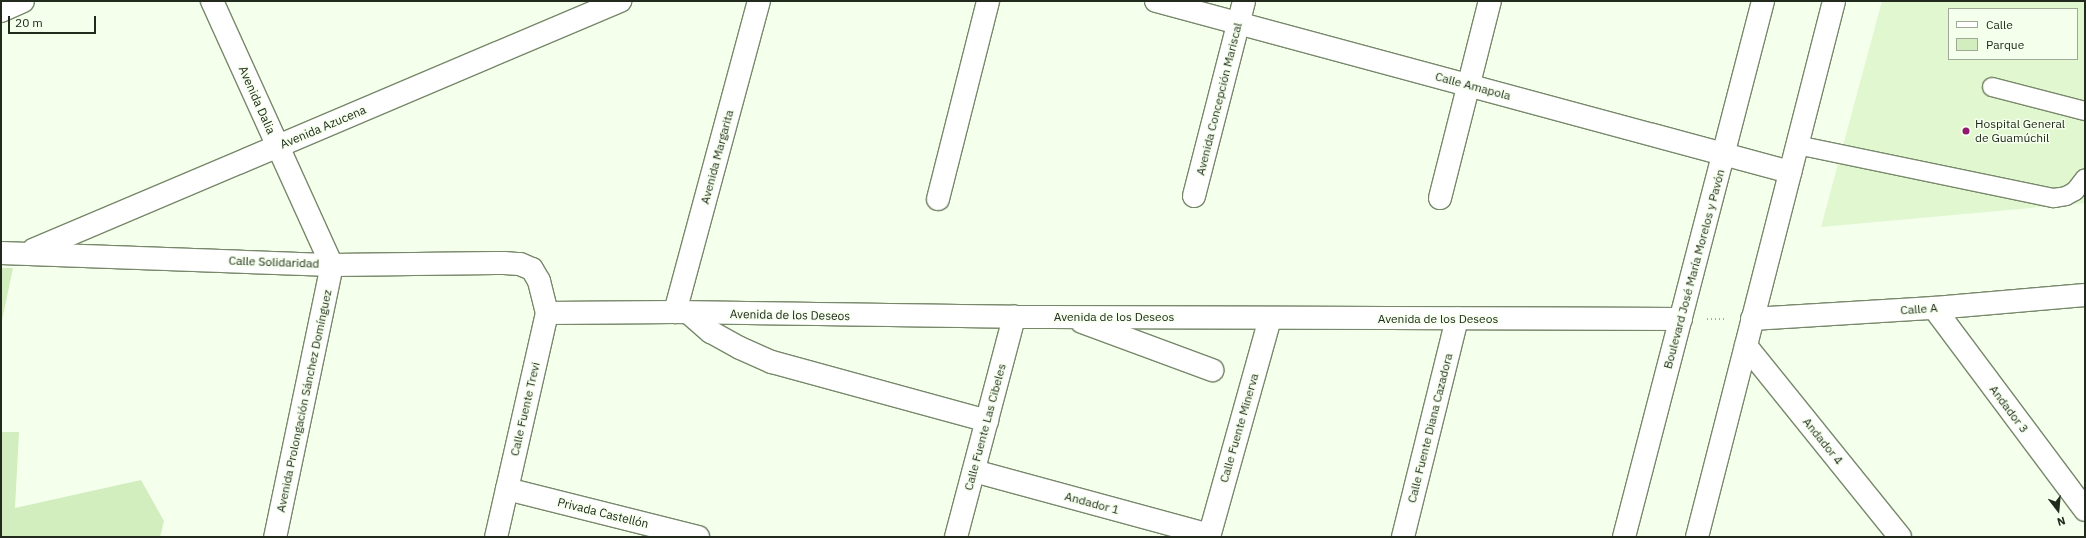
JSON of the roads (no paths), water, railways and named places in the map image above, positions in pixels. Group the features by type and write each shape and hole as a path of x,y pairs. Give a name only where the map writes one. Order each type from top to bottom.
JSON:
{"street":[{"path":"1,11 23,1"},
{"name":"Avenida Dalia","path":"212,1 332,265"},
{"name":"Avenida Azucena","path":"27,253 620,1"},
{"name":"Avenida Margarita","path":"682,313 759,1"},
{"path":"938,199 988,1"},
{"name":"Calle Amapola","path":"1156,1 1790,172"},
{"name":"Avenida Concepción Mariscal","path":"1194,196 1244,1"},
{"path":"1440,198 1490,1"},
{"name":"Boulevard José María Morelos y Pavón","path":"1624,537 1763,1"},
{"path":"1697,537 1834,1"},
{"name":"Calle Solidaridad","path":"1,253 332,265 504,262 520,264 532,269 539,281"},
{"name":"Avenida Prolongación Sánchez Domínguez","path":"275,537 332,265"},
{"name":"Calle Fuente Trevi","path":"496,537 547,313 539,281"},
{"name":"Calle A","path":"1752,319 1934,308 2085,295"},
{"name":"Andador 3","path":"1934,308 2085,510"},
{"name":"Avenida de los Deseos","path":"547,313 682,313 1014,318 1681,319"},
{"path":"682,313 711,332 740,348 772,362 987,421"},
{"path":"1067,317 1212,370"},
{"name":"Calle Fuente Las Cibeles","path":"956,537 1014,318"},
{"name":"Calle Fuente Minerva","path":"1209,536 1270,319"},
{"name":"Calle Fuente Diana Cazadora","path":"1403,537 1457,319"},
{"name":"Andador 4","path":"1746,346 1900,537"},
{"name":"Andador 1","path":"974,471 1209,536"},
{"name":"Privada Castellón","path":"507,489 698,537"}],"lane":[{"path":"1992,87 2085,111"},
{"path":"1797,145 2054,198 2066,196 2075,191 2085,178"}],"place":[{"name":"Hospital General de Guamúchil","path":"1966,131"}]}
